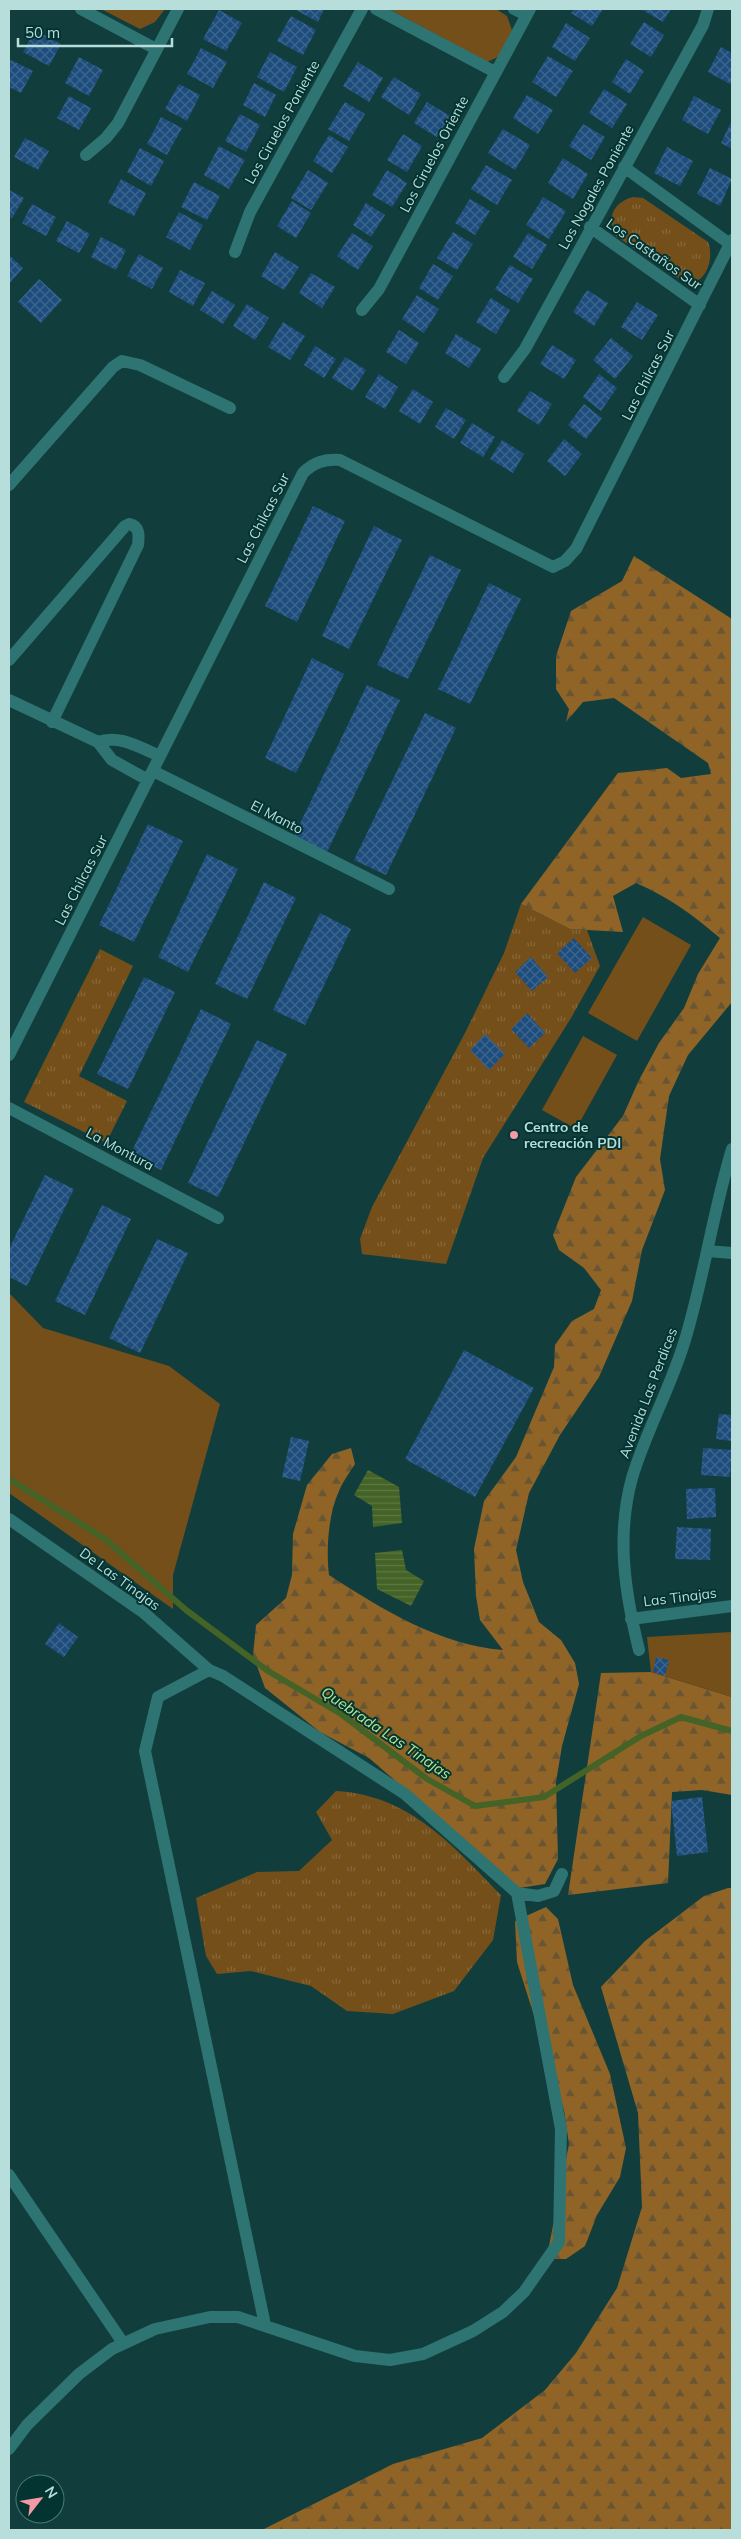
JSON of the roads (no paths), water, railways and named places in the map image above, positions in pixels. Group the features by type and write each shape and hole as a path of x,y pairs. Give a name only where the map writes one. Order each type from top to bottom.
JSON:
{"street":[{"path":"81,9 156,49"},
{"path":"86,155 106,138 118,123 178,9"},
{"name":"Los Ciruelos Poniente","path":"235,252 250,212 362,9"},
{"path":"376,9 495,72"},
{"path":"514,9 528,12"},
{"name":"Los Nogales Poniente","path":"504,377 525,349 590,227 703,25 708,9"},
{"name":"Los Ciruelos Oriente","path":"362,310 379,289 528,12"},
{"path":"624,167 731,242"},
{"name":"Los Castaños Sur","path":"590,227 700,305"},
{"name":"Las Chilcas Sur","path":"9,1055 298,480 308,468 323,461 340,460 553,567 565,561 576,549 731,242"},
{"path":"9,485 113,367 122,361 140,364 230,408"},
{"path":"9,660 125,526 129,524 137,528 139,533 138,545 52,722"},
{"path":"9,700 52,722 98,742 106,739 119,740 160,756"},
{"name":"El Manto","path":"98,742 112,760 150,775 389,890"},
{"name":"La Montura","path":"9,1108 218,1218"},
{"name":"Avenida Las Perdices","path":"638,1650 631,1619 623,1552 627,1502 640,1456 685,1342 732,1149"},
{"path":"707,1251 732,1253"},
{"name":"De Las Tinajas","path":"9,1519 143,1612 209,1670 223,1676 285,1714 406,1794 517,1894"},
{"name":"Las Tinajas","path":"631,1619 732,1606"},
{"path":"209,1670 158,1697 145,1751 265,2325"},
{"path":"9,2449 27,2425 79,2374 123,2343 155,2329 210,2317 238,2317 354,2356 390,2360 423,2354 473,2332 503,2312 524,2292 558,2242 561,2128 517,1894 538,1896 554,1891 562,1874"},
{"path":"9,2175 123,2343"}],"waterway":[{"name":"Quebrada Las Tinajas","path":"9,1479 105,1539 186,1610 268,1671 341,1714 427,1779 475,1806 544,1797 641,1736 681,1717 732,1731"}],"place":[{"name":"Centro de recreación PDI","path":"514,1135"}]}
